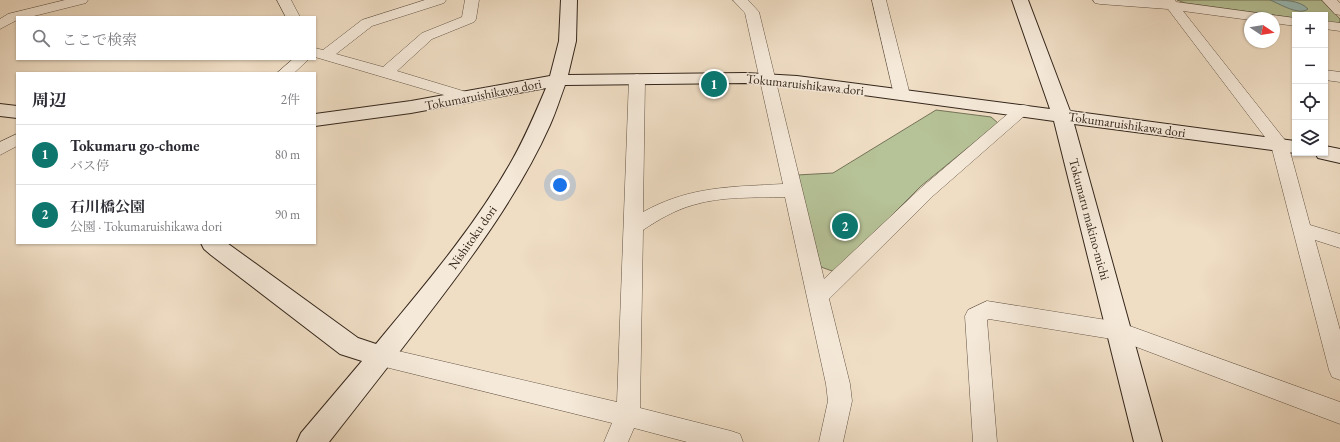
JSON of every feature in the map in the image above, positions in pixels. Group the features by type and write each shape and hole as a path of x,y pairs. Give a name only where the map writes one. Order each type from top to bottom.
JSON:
{"street":[{"path":"0,25 14,16 81,0"},
{"path":"284,0 292,16"},
{"path":"320,53 367,23 439,0"},
{"path":"386,73 427,36 469,19 472,0"},
{"name":"Nishitoku dori","path":"312,442 458,259 493,208 530,145 559,80 569,29 569,0"},
{"path":"740,0 752,12 839,390 840,401 834,436 831,442"},
{"path":"879,0 902,95"},
{"name":"Tokumaru makino-michi","path":"1020,0 1062,115 1148,442"},
{"path":"1100,0 1170,3 1244,14"},
{"path":"1329,0 1340,11"},
{"path":"1170,3 1287,146 1302,230 1340,370"},
{"path":"0,11 14,16"},
{"path":"1280,20 1292,22"},
{"path":"1328,26 1340,27"},
{"path":"320,53 467,97"},
{"path":"286,72 301,60"},
{"path":"1328,75 1340,77"},
{"name":"Tokumaruishikawa dori","path":"316,120 373,113 559,80 766,78 1062,115 1287,146"},
{"path":"616,442 628,416 637,79"},
{"path":"0,110 16,112"},
{"path":"818,298 928,191 1023,110"},
{"path":"0,149 16,140"},
{"path":"1328,154 1340,156"},
{"path":"632,227 671,206 694,198 792,190"},
{"path":"1302,230 1340,241"},
{"path":"213,244 349,346 380,357 731,442"},
{"path":"985,442 976,316 986,310 1119,331 1340,413"}],"green space":[{"path":"1177,0 1322,0 1340,19 1340,22 1337,24 1328,22 1328,12 1292,12 1292,18 1280,16 1280,12 1251,12 1185,3"},
{"path":"936,110 991,117 998,123 921,186 835,272 821,267 797,175 833,173"}],"water":[{"path":"1270,0 1286,0 1296,2 1308,9 1304,11 1295,10"}],"place":[{"name":"Tokumaru go-chome","path":"714,84"},
{"name":"石川橋公園","path":"845,226"}]}
